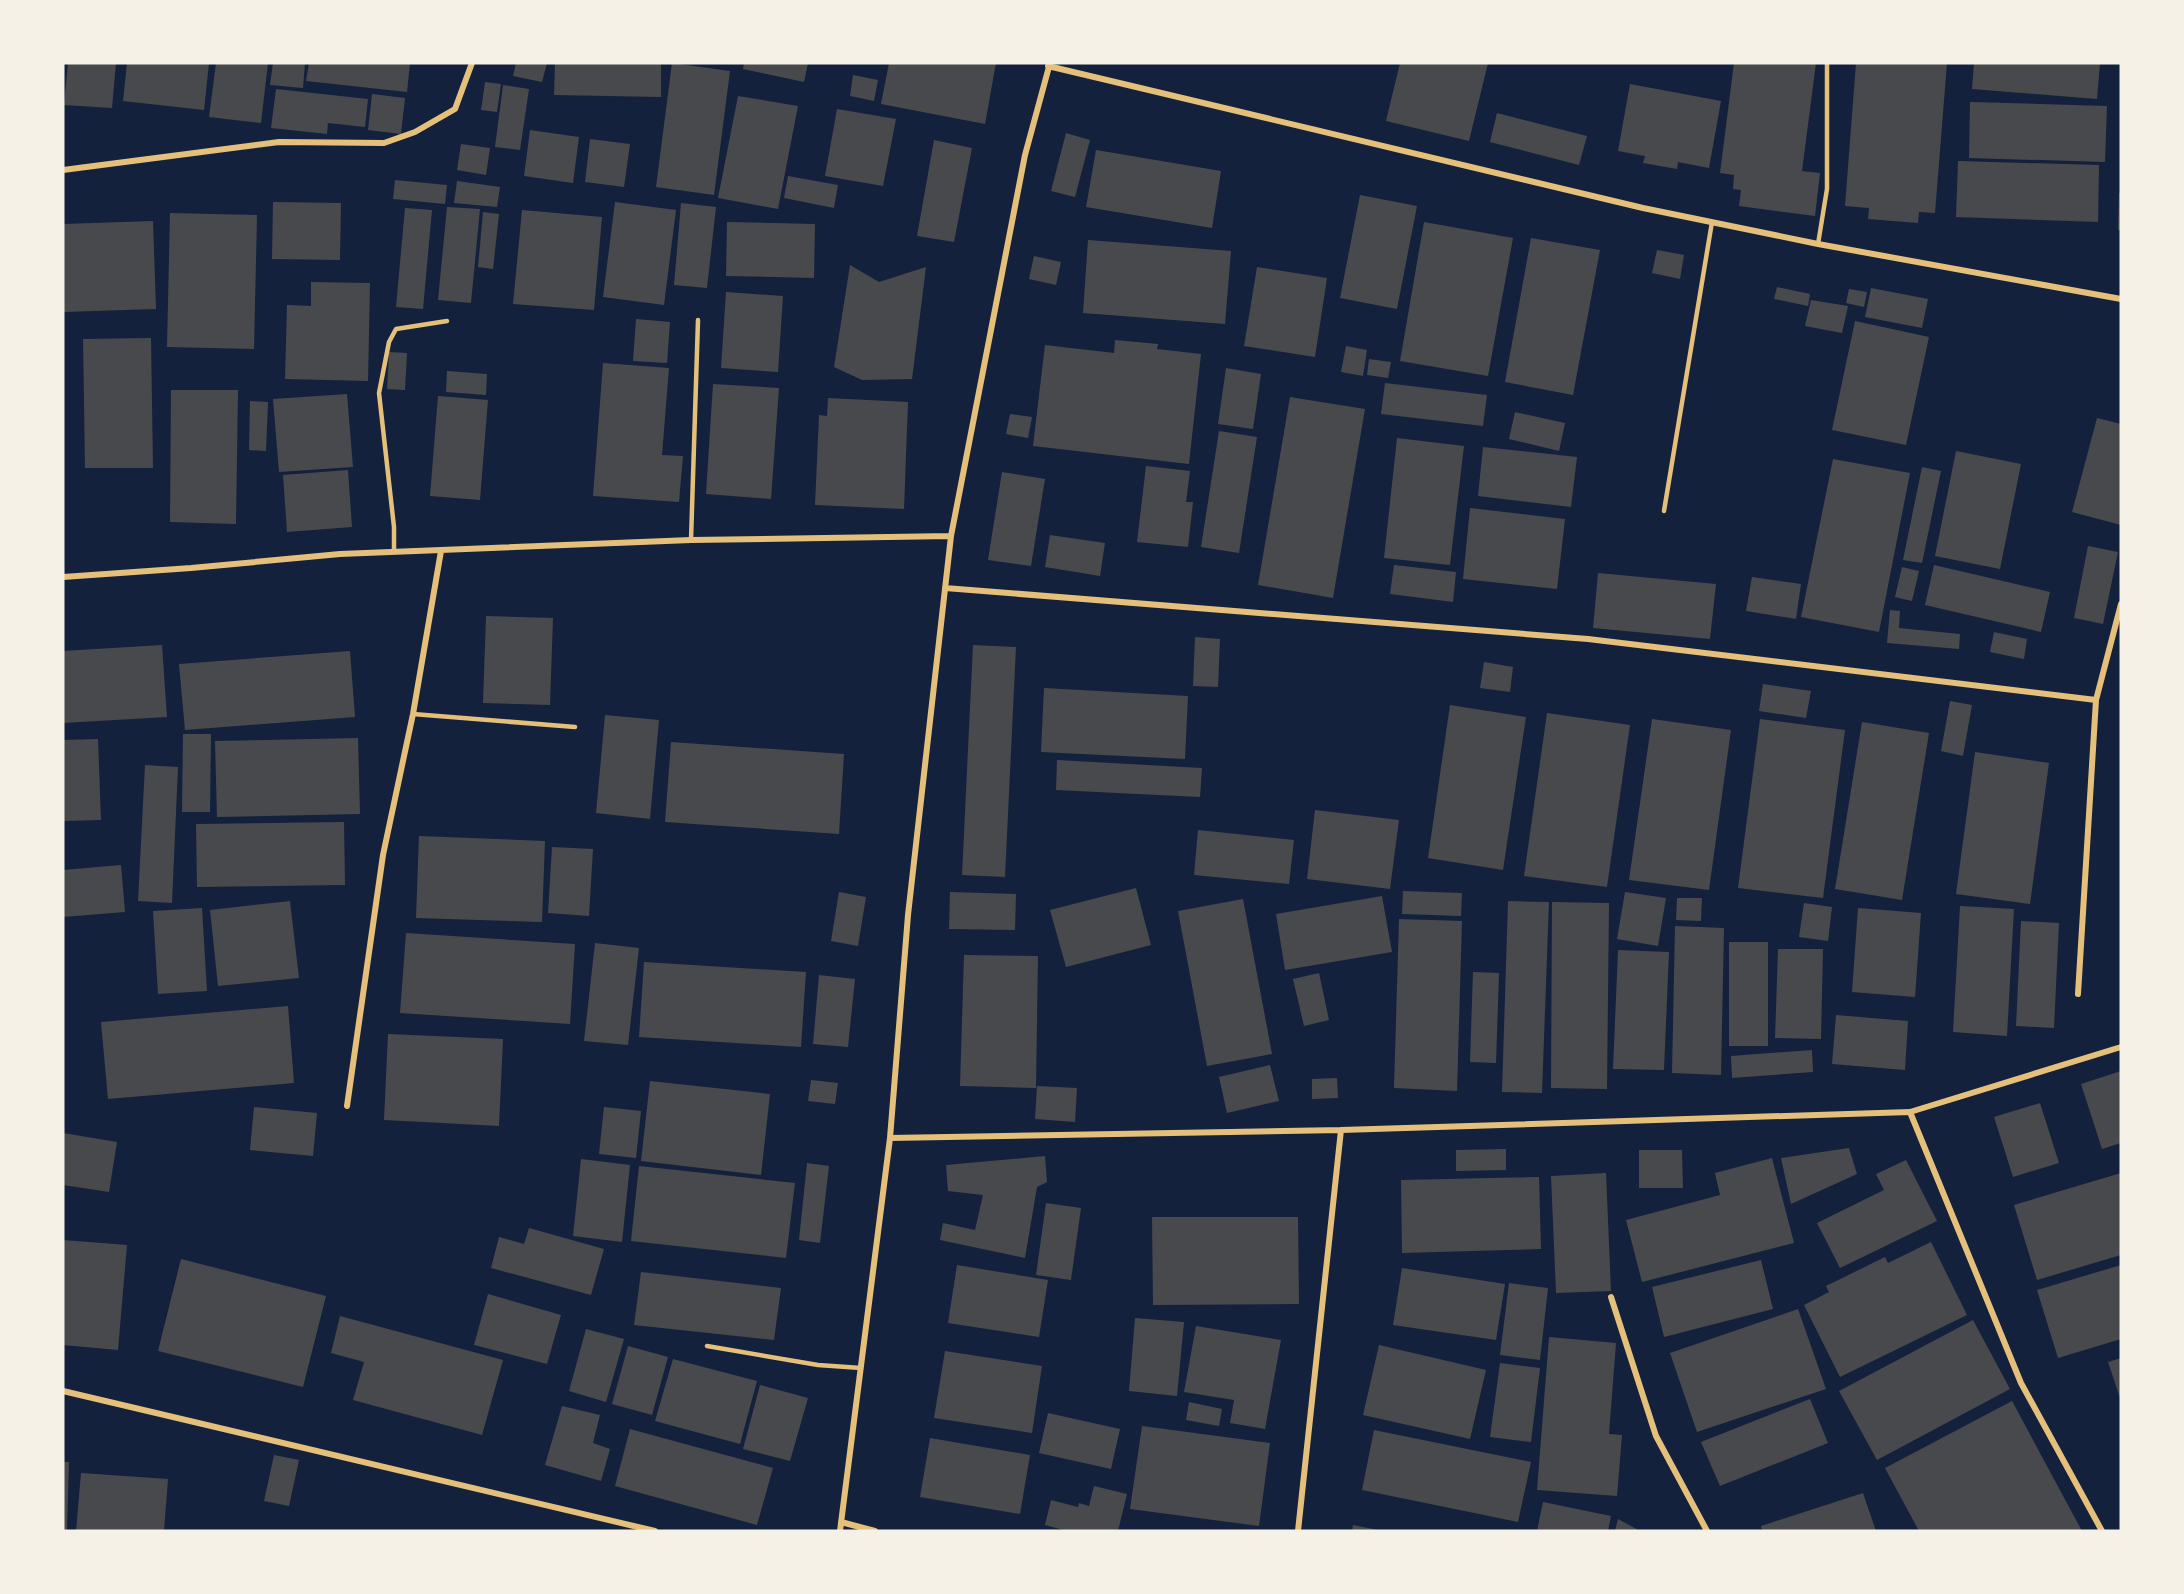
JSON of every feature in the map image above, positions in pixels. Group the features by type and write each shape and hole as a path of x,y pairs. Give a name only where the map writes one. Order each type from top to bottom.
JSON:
{"street":[{"path":"63,170 279,142 384,143 415,132 455,109 472,63"},
{"path":"840,1531 890,1138 908,915 951,536 1025,155 1049,65 1643,208 1818,244 2121,299"},
{"path":"63,577 340,554 691,540 951,536"},
{"path":"347,1106 383,855 413,714 441,551"},
{"path":"945,588 1588,639 2096,700"},
{"path":"2078,994 2096,700 2121,604"},
{"path":"890,1138 1341,1130 1910,1112 2121,1047"},
{"path":"1910,1112 2021,1383 2102,1531"},
{"path":"1298,1531 1341,1130"},
{"path":"1611,1297 1656,1436 1707,1531"},
{"path":"63,1392 655,1531"},
{"path":"842,1522 875,1531"}],"lane":[{"path":"1818,244 1827,189 1827,63"},
{"path":"1664,511 1713,222"},
{"path":"691,540 698,320"},
{"path":"394,552 394,528 379,393 389,342 396,329 447,321"},
{"path":"413,714 574,727"},
{"path":"707,1346 818,1365 861,1368"}],"building":[{"path":"68,63 116,63 112,108 64,105"},
{"path":"127,63 209,63 204,110 123,101"},
{"path":"216,63 268,63 261,123 209,117"},
{"path":"273,63 305,63 303,88 270,85"},
{"path":"309,63 410,63 407,92 306,81"},
{"path":"516,63 547,63 542,82 513,76"},
{"path":"555,63 661,64 661,97 554,95"},
{"path":"672,63 730,71 714,195 656,187"},
{"path":"744,63 808,63 804,82 743,69"},
{"path":"889,63 996,63 985,124 881,104"},
{"path":"1400,63 1488,63 1469,141 1386,121"},
{"path":"1734,63 1816,63 1802,171 1820,173 1815,216 1739,206 1741,190 1733,189 1734,175 1720,173"},
{"path":"1856,63 1947,63 1935,213 1919,212 1918,223 1868,219 1869,208 1845,206"},
{"path":"1974,63 2100,63 2097,99 1972,89"},
{"path":"853,75 878,80 874,101 850,96"},
{"path":"485,82 501,84 497,112 481,110"},
{"path":"1630,84 1721,101 1709,168 1678,162 1677,169 1643,163 1645,156 1618,151"},
{"path":"503,85 529,89 520,150 495,147"},
{"path":"276,89 368,99 365,127 328,123 327,134 271,128"},
{"path":"372,94 405,98 401,134 368,130"},
{"path":"738,96 798,106 778,209 718,198"},
{"path":"1970,102 2107,106 2105,162 1969,158"},
{"path":"837,109 896,119 883,186 825,176"},
{"path":"1497,113 1587,136 1579,165 1490,142"},
{"path":"530,130 579,137 573,183 524,176"},
{"path":"1066,133 1090,140 1075,197 1051,191"},
{"path":"590,139 630,144 624,187 585,182"},
{"path":"934,140 972,148 954,242 917,236"},
{"path":"461,144 490,148 486,175 457,170"},
{"path":"1096,150 1221,171 1212,228 1086,207"},
{"path":"1958,161 2099,165 2098,222 1956,217"},
{"path":"788,176 838,185 834,208 784,198"},
{"path":"395,180 447,185 445,204 393,199"},
{"path":"457,181 500,187 497,207 454,203"},
{"path":"2119,193 2121,193 2121,230 2118,230"},
{"path":"1360,195 1417,206 1397,309 1340,298"},
{"path":"273,202 341,203 340,260 272,259"},
{"path":"615,202 676,210 664,305 603,297"},
{"path":"681,203 716,207 707,288 674,285"},
{"path":"447,207 480,209 471,303 438,300"},
{"path":"405,208 432,210 423,309 396,307"},
{"path":"522,210 602,217 594,310 513,304"},
{"path":"483,212 499,214 493,269 478,267"},
{"path":"170,213 257,215 254,349 167,347"},
{"path":"153,221 156,309 63,312 63,224"},
{"path":"727,222 815,224 814,278 726,276"},
{"path":"1424,222 1513,238 1488,376 1400,361"},
{"path":"1531,238 1600,250 1573,395 1505,382"},
{"path":"1088,240 1231,251 1225,324 1083,313"},
{"path":"1657,250 1684,255 1680,279 1652,273"},
{"path":"1034,256 1061,262 1056,285 1029,279"},
{"path":"850,265 879,282 926,267 912,379 862,380 834,367"},
{"path":"1257,267 1327,278 1315,357 1244,346"},
{"path":"311,282 370,283 368,381 285,379 287,305 311,306"},
{"path":"1777,287 1810,294 1808,306 1774,299"},
{"path":"1871,288 1928,299 1922,328 1865,317"},
{"path":"1849,289 1867,292 1864,307 1846,303"},
{"path":"726,292 783,296 778,372 721,368"},
{"path":"1811,300 1848,306 1842,333 1805,326"},
{"path":"636,319 670,322 667,363 633,361"},
{"path":"1855,321 1929,337 1906,445 1832,430"},
{"path":"151,338 153,468 85,468 83,339"},
{"path":"1115,340 1158,344 1157,349 1201,354 1189,464 1033,446 1045,345 1114,353"},
{"path":"1346,346 1367,350 1363,376 1341,372"},
{"path":"389,352 407,353 405,390 387,389"},
{"path":"1369,359 1391,362 1388,378 1367,375"},
{"path":"603,363 669,368 662,455 683,456 679,502 593,496"},
{"path":"1226,368 1261,374 1253,429 1218,424"},
{"path":"447,371 487,374 486,395 446,392"},
{"path":"1385,383 1487,395 1483,426 1381,414"},
{"path":"713,384 779,388 771,499 706,494"},
{"path":"171,390 238,390 236,524 170,522"},
{"path":"347,394 353,467 279,472 273,399"},
{"path":"438,396 488,400 480,500 430,496"},
{"path":"1290,397 1365,409 1333,598 1258,585"},
{"path":"828,398 908,402 904,509 815,505 819,415 827,416"},
{"path":"250,401 268,402 266,451 249,450"},
{"path":"1515,412 1565,423 1559,451 1509,439"},
{"path":"1010,414 1032,417 1028,438 1006,434"},
{"path":"2097,418 2121,424 2121,525 2072,512"},
{"path":"1219,431 1257,437 1239,553 1201,547"},
{"path":"1397,438 1464,446 1450,565 1384,558"},
{"path":"1483,447 1577,457 1571,507 1478,496"},
{"path":"1956,451 2021,464 2000,569 1935,556"},
{"path":"1833,459 1910,473 1879,632 1801,617"},
{"path":"1146,466 1190,471 1186,502 1193,502 1188,547 1137,542"},
{"path":"1922,467 1941,471 1922,563 1903,560"},
{"path":"348,470 352,527 287,532 283,475"},
{"path":"1002,472 1045,479 1031,566 988,560"},
{"path":"1470,508 1565,519 1557,589 1463,579"},
{"path":"1050,535 1105,543 1100,576 1045,567"},
{"path":"2088,546 2118,552 2103,624 2074,618"},
{"path":"1394,565 1456,572 1453,602 1390,594"},
{"path":"1934,565 2050,592 2041,632 1925,605"},
{"path":"1902,567 1919,571 1912,601 1895,597"},
{"path":"1598,573 1716,584 1710,639 1593,628"},
{"path":"1752,577 1801,584 1796,619 1746,611"},
{"path":"1890,610 1900,611 1899,628 1960,634 1959,649 1887,643"},
{"path":"486,616 553,618 550,705 483,703"},
{"path":"1994,632 2027,639 2024,659 1990,652"},
{"path":"1195,637 1220,639 1218,687 1193,686"},
{"path":"162,645 167,717 63,723 63,651"},
{"path":"973,645 1016,647 1005,877 962,875"},
{"path":"350,651 355,717 185,730 179,664"},
{"path":"1484,662 1513,667 1510,692 1480,688"},
{"path":"1763,684 1811,691 1806,718 1759,711"},
{"path":"1044,688 1188,696 1185,759 1041,752"},
{"path":"1950,701 1972,705 1963,756 1941,751"},
{"path":"1450,705 1526,717 1503,870 1428,858"},
{"path":"1547,713 1630,725 1607,887 1524,876"},
{"path":"605,715 659,720 650,819 596,813"},
{"path":"1652,719 1731,730 1709,890 1629,880"},
{"path":"1760,719 1845,730 1823,898 1738,888"},
{"path":"1862,722 1929,733 1902,900 1835,889"},
{"path":"183,734 211,734 210,812 182,812"},
{"path":"358,738 360,814 217,817 215,741"},
{"path":"98,739 101,820 63,821 63,740"},
{"path":"671,742 844,754 839,834 665,822"},
{"path":"1975,752 2049,763 2030,904 1956,894"},
{"path":"1057,760 1202,768 1200,797 1056,790"},
{"path":"145,765 178,767 172,903 138,901"},
{"path":"1315,810 1399,820 1390,889 1307,879"},
{"path":"344,822 345,885 197,887 196,824"},
{"path":"1198,830 1294,840 1289,884 1194,875"},
{"path":"419,836 545,841 542,922 416,918"},
{"path":"552,847 593,849 589,916 548,913"},
{"path":"121,865 125,912 63,917 63,870"},
{"path":"1136,888 1151,945 1066,967 1050,910"},
{"path":"1403,891 1462,893 1461,916 1402,914"},
{"path":"839,892 866,897 858,946 831,941"},
{"path":"950,892 1016,894 1015,930 949,929"},
{"path":"1625,892 1666,898 1658,946 1617,939"},
{"path":"1382,896 1392,952 1285,970 1276,914"},
{"path":"1677,898 1702,898 1701,921 1676,920"},
{"path":"1243,899 1272,1054 1207,1066 1178,911"},
{"path":"290,901 299,978 218,986 210,910"},
{"path":"1508,901 1549,902 1542,1093 1502,1092"},
{"path":"1552,902 1609,903 1607,1089 1551,1088"},
{"path":"1804,903 1832,907 1828,941 1799,937"},
{"path":"1960,906 2014,909 2007,1036 1953,1032"},
{"path":"202,908 207,991 158,994 153,911"},
{"path":"1858,908 1921,913 1915,997 1852,992"},
{"path":"1399,919 1462,921 1457,1091 1394,1088"},
{"path":"2021,921 2059,923 2054,1028 2016,1026"},
{"path":"1675,926 1724,928 1721,1075 1672,1073"},
{"path":"406,933 575,944 570,1024 400,1013"},
{"path":"1729,942 1768,942 1768,1046 1729,1046"},
{"path":"595,943 639,948 628,1045 584,1041"},
{"path":"1778,949 1823,949 1821,1039 1775,1038"},
{"path":"1618,950 1669,952 1664,1070 1613,1069"},
{"path":"964,955 1038,956 1036,1088 960,1086"},
{"path":"644,962 806,972 801,1047 639,1037"},
{"path":"1473,972 1499,973 1496,1063 1470,1062"},
{"path":"1319,973 1329,1020 1304,1026 1293,979"},
{"path":"819,975 855,979 848,1047 813,1044"},
{"path":"288,1006 294,1083 108,1099 101,1022"},
{"path":"1836,1015 1908,1021 1905,1070 1832,1064"},
{"path":"388,1034 503,1039 499,1126 384,1120"},
{"path":"1812,1050 1813,1072 1732,1078 1731,1056"},
{"path":"1270,1065 1279,1101 1227,1113 1219,1077"},
{"path":"2121,1071 2121,1143 2102,1149 2081,1084"},
{"path":"1337,1078 1338,1098 1312,1099 1312,1079"},
{"path":"811,1080 838,1083 835,1104 808,1101"},
{"path":"650,1081 770,1094 761,1175 641,1161"},
{"path":"1037,1086 1077,1088 1075,1122 1035,1119"},
{"path":"2040,1103 2059,1163 2013,1177 1994,1117"},
{"path":"254,1107 317,1113 313,1156 250,1150"},
{"path":"604,1107 641,1111 636,1158 599,1154"},
{"path":"63,1133 117,1142 109,1192 63,1185"},
{"path":"1849,1148 1857,1174 1791,1204 1781,1158"},
{"path":"1506,1149 1506,1170 1456,1171 1456,1150"},
{"path":"1639,1150 1682,1150 1683,1188 1639,1188"},
{"path":"1045,1156 1047,1182 1037,1187 1025,1258 940,1240 943,1223 975,1230 983,1195 948,1191 946,1165"},
{"path":"1772,1158 1794,1243 1642,1282 1626,1220 1720,1195 1715,1173"},
{"path":"581,1159 630,1165 622,1242 573,1236"},
{"path":"1906,1160 1937,1221 1840,1268 1817,1223 1884,1190 1876,1174"},
{"path":"807,1163 829,1166 820,1243 799,1240"},
{"path":"639,1166 795,1183 786,1258 631,1241"},
{"path":"1606,1173 1611,1291 1556,1293 1551,1176"},
{"path":"2121,1173 2121,1255 2037,1280 2014,1205"},
{"path":"1539,1177 1541,1249 1402,1253 1401,1180"},
{"path":"1046,1203 1081,1208 1071,1280 1036,1275"},
{"path":"1152,1217 1298,1217 1299,1304 1153,1305"},
{"path":"529,1228 604,1249 591,1295 491,1268 499,1237 524,1244"},
{"path":"63,1240 127,1245 118,1350 63,1345"},
{"path":"1931,1242 1967,1315 1840,1377 1804,1305 1829,1292 1826,1286 1885,1257 1888,1263"},
{"path":"181,1259 326,1296 303,1387 158,1351"},
{"path":"1761,1260 1773,1309 1664,1337 1652,1287"},
{"path":"957,1265 1048,1280 1039,1337 948,1323"},
{"path":"2121,1265 2121,1339 2058,1358 2037,1290"},
{"path":"1402,1268 1505,1284 1496,1340 1393,1325"},
{"path":"641,1272 781,1288 774,1340 634,1325"},
{"path":"1509,1283 1548,1288 1540,1360 1500,1355"},
{"path":"488,1294 561,1315 547,1364 474,1345"},
{"path":"1798,1309 1826,1389 1697,1432 1670,1353"},
{"path":"340,1316 503,1360 482,1435 353,1400 364,1362 331,1353"},
{"path":"1135,1318 1184,1322 1177,1396 1129,1391"},
{"path":"1973,1320 2010,1389 1877,1460 1839,1391"},
{"path":"1196,1326 1281,1340 1265,1429 1230,1423 1234,1400 1184,1392"},
{"path":"586,1329 624,1339 606,1402 569,1391"},
{"path":"1549,1337 1616,1343 1609,1434 1622,1435 1617,1496 1537,1490"},
{"path":"1379,1345 1486,1370 1470,1439 1363,1415"},
{"path":"628,1346 668,1357 652,1415 612,1404"},
{"path":"945,1351 1042,1366 1032,1433 934,1418"},
{"path":"2121,1358 2121,1401 2108,1362"},
{"path":"673,1359 757,1381 740,1444 655,1421"},
{"path":"1500,1363 1540,1368 1531,1442 1490,1437"},
{"path":"760,1385 808,1398 790,1461 743,1449"},
{"path":"1810,1399 1828,1443 1720,1486 1701,1442"},
{"path":"2012,1401 2082,1531 1919,1531 1885,1468"},
{"path":"1189,1402 1222,1409 1219,1426 1186,1420"},
{"path":"562,1406 600,1415 593,1443 610,1449 601,1481 545,1465"},
{"path":"1048,1413 1120,1429 1111,1469 1039,1453"},
{"path":"1142,1426 1270,1443 1259,1526 1130,1509"},
{"path":"630,1429 773,1468 757,1525 615,1486"},
{"path":"1374,1430 1531,1462 1518,1522 1362,1490"},
{"path":"930,1438 1030,1455 1020,1514 920,1497"},
{"path":"274,1455 299,1460 289,1506 264,1501"},
{"path":"63,1462 69,1462 67,1531 63,1531"},
{"path":"81,1473 168,1479 164,1531 76,1531"},
{"path":"1094,1486 1127,1494 1118,1531 1067,1531 1045,1525 1051,1500 1078,1507 1079,1503 1089,1506"},
{"path":"1863,1493 1876,1531 1762,1531 1761,1526"},
{"path":"1543,1502 1611,1516 1608,1531 1537,1531"},
{"path":"1618,1519 1640,1531 1615,1531"},
{"path":"1353,1525 1378,1530 1378,1531 1352,1531"}]}
